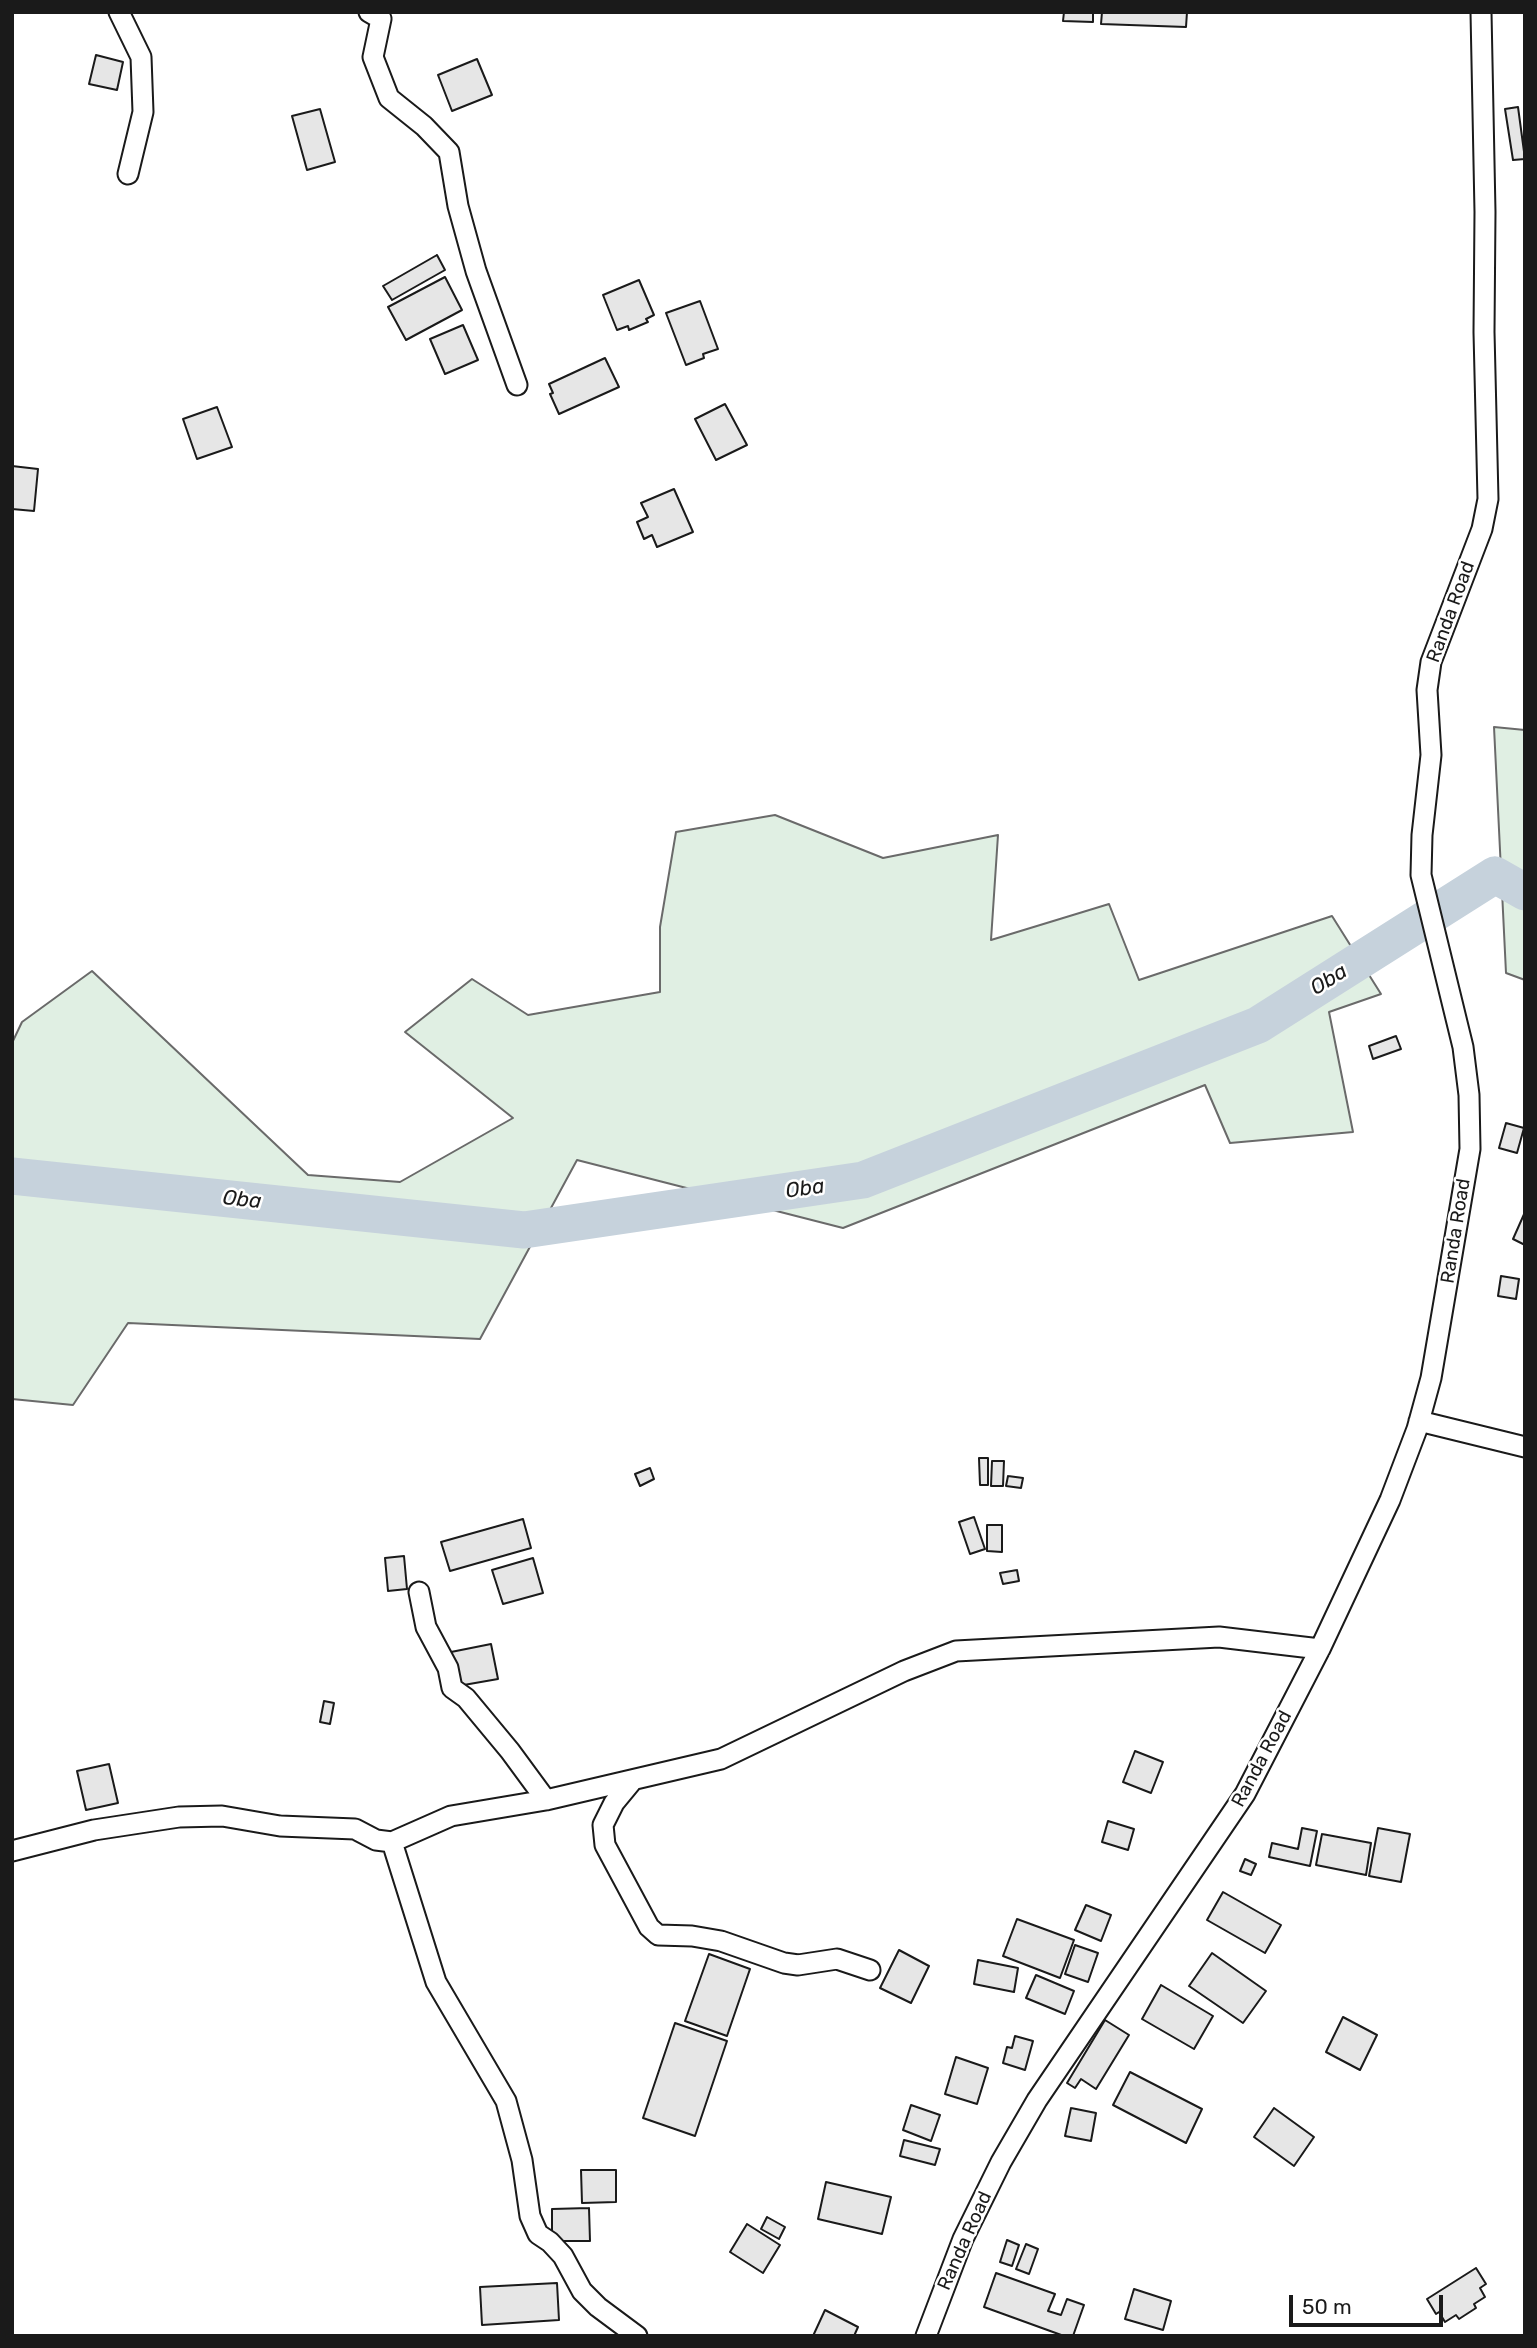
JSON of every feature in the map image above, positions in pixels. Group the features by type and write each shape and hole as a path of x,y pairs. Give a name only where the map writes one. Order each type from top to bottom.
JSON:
{"street":[{"path":"119,12 141,57 144,112 128,174"},
{"path":"369,12 381,19 373,57 388,98 424,127 449,152 458,206 476,271 517,385"},
{"name":"Randa Road","path":"926,2336 963,2239 1001,2162 1031,2110 1245,1794 1320,1649 1390,1500 1419,1421 1431,1378 1470,1149 1469,1095 1463,1047 1421,875 1422,835 1431,755 1427,690 1431,662 1482,529 1488,499 1481,12"},
{"path":"1419,1421 1525,1447"},
{"path":"419,1592 426,1627 447,1668 452,1688 466,1698 546,1800"},
{"path":"12,1851 94,1830 200,1816 222,1816 280,1826 355,1829 376,1840 392,1842 451,1816 546,1800 721,1759 904,1671 956,1651 1219,1637 1320,1649"},
{"path":"633,1780 614,1803 603,1825 606,1845 649,1927 658,1935 692,1936 721,1941 784,1963 798,1965 837,1959 870,1970"},
{"path":"392,1842 436,1982 506,2101 522,2161 530,2216 538,2234 563,2256 582,2291 636,2336"}],"green space":[{"path":"1494,727 1525,730 1525,980 1506,973"},
{"path":"775,815 883,858 998,835 991,940 1109,904 1139,980 1332,916 1381,994 1329,1012 1353,1132 1230,1143 1205,1085 843,1228 577,1160 480,1339 128,1323 73,1405 12,1399 12,1043 22,1022 92,971 308,1175 400,1182 513,1118 405,1032 472,979 528,1015 660,992 660,927 676,832"}],"building":[{"path":"1064,12 1093,12 1093,22 1063,21"},
{"path":"1102,12 1187,12 1186,27 1101,24"},
{"path":"96,55 123,62 117,90 89,84"},
{"path":"477,59 492,95 452,111 438,75"},
{"path":"1518,107 1525,159 1513,160 1505,109"},
{"path":"320,109 335,162 307,170 292,116"},
{"path":"437,255 445,270 392,300 383,286"},
{"path":"445,277 462,310 406,340 388,307"},
{"path":"639,280 654,315 646,319 648,322 629,330 628,326 617,330 603,295"},
{"path":"700,301 718,349 703,354 704,358 686,365 666,313"},
{"path":"463,325 478,360 445,374 430,339"},
{"path":"605,358 619,387 559,414 550,394 553,393 549,384"},
{"path":"725,404 747,445 716,460 695,419"},
{"path":"217,407 232,447 197,459 183,419"},
{"path":"12,466 38,469 34,511 12,509"},
{"path":"674,489 693,532 657,547 652,535 644,539 637,522 648,517 641,503"},
{"path":"1396,1036 1401,1049 1373,1059 1369,1046"},
{"path":"1506,1123 1524,1128 1517,1153 1499,1148"},
{"path":"1525,1212 1525,1245 1513,1239"},
{"path":"1501,1276 1519,1279 1516,1299 1498,1296"},
{"path":"979,1458 988,1458 988,1485 980,1485"},
{"path":"992,1461 1004,1461 1003,1486 991,1486"},
{"path":"650,1468 654,1479 640,1486 635,1474"},
{"path":"1008,1476 1023,1478 1021,1488 1006,1486"},
{"path":"974,1517 985,1549 970,1554 959,1522"},
{"path":"523,1519 531,1548 450,1571 441,1542"},
{"path":"987,1525 1002,1525 1002,1552 987,1551"},
{"path":"404,1556 407,1589 388,1591 385,1558"},
{"path":"533,1558 543,1593 503,1604 492,1570"},
{"path":"1017,1570 1019,1581 1003,1584 1000,1573"},
{"path":"491,1644 498,1679 458,1686 451,1652"},
{"path":"324,1701 334,1703 330,1724 320,1722"},
{"path":"1135,1751 1163,1762 1151,1793 1123,1782"},
{"path":"109,1764 118,1803 86,1810 77,1771"},
{"path":"1108,1821 1134,1829 1128,1850 1102,1842"},
{"path":"1302,1828 1317,1831 1310,1866 1269,1857 1272,1843 1298,1849"},
{"path":"1378,1828 1410,1834 1401,1882 1369,1876"},
{"path":"1322,1834 1371,1843 1366,1875 1316,1865"},
{"path":"1245,1859 1256,1864 1251,1875 1240,1871"},
{"path":"1223,1892 1281,1925 1265,1953 1207,1920"},
{"path":"1086,1905 1111,1915 1101,1941 1075,1930"},
{"path":"1017,1919 1074,1940 1060,1978 1003,1956"},
{"path":"1075,1945 1098,1953 1088,1982 1065,1974"},
{"path":"899,1950 929,1966 911,2003 880,1988"},
{"path":"1212,1953 1266,1991 1243,2023 1189,1986"},
{"path":"709,1954 750,1969 727,2036 685,2021"},
{"path":"978,1960 1018,1968 1014,1992 974,1984"},
{"path":"1036,1975 1074,1991 1065,2014 1026,1998"},
{"path":"1161,1985 1213,2016 1194,2049 1142,2019"},
{"path":"1343,2017 1377,2035 1360,2070 1326,2052"},
{"path":"1105,2020 1129,2035 1096,2089 1081,2079 1075,2088 1067,2083"},
{"path":"675,2023 727,2041 695,2136 643,2118"},
{"path":"1015,2036 1033,2041 1025,2070 1003,2063 1007,2047 1012,2048"},
{"path":"956,2057 988,2068 977,2104 945,2094"},
{"path":"1130,2072 1202,2109 1186,2143 1113,2105"},
{"path":"911,2105 940,2115 931,2141 903,2130"},
{"path":"1071,2108 1096,2113 1091,2141 1065,2136"},
{"path":"1274,2108 1314,2137 1294,2166 1254,2137"},
{"path":"904,2140 940,2149 935,2165 900,2156"},
{"path":"581,2170 616,2170 616,2202 582,2203"},
{"path":"826,2182 891,2197 882,2234 818,2219"},
{"path":"589,2208 590,2241 552,2241 552,2209"},
{"path":"767,2217 785,2227 779,2239 761,2229"},
{"path":"747,2224 780,2245 763,2273 730,2252"},
{"path":"1007,2240 1019,2245 1012,2266 1000,2262"},
{"path":"1026,2244 1038,2249 1029,2274 1016,2269"},
{"path":"1476,2268 1486,2284 1480,2288 1485,2297 1474,2304 1476,2308 1459,2319 1456,2315 1445,2322 1439,2312 1436,2314 1427,2299"},
{"path":"996,2273 1055,2294 1048,2311 1061,2315 1067,2299 1084,2305 1073,2336 1064,2336 984,2307"},
{"path":"557,2283 559,2320 482,2325 480,2287"},
{"path":"1134,2289 1171,2301 1163,2330 1125,2319"},
{"path":"825,2310 858,2327 854,2336 813,2336"}],"waterway":[{"name":"Oba","path":"12,1176 524,1230 863,1180 1258,1025 1495,875 1525,892"}]}
